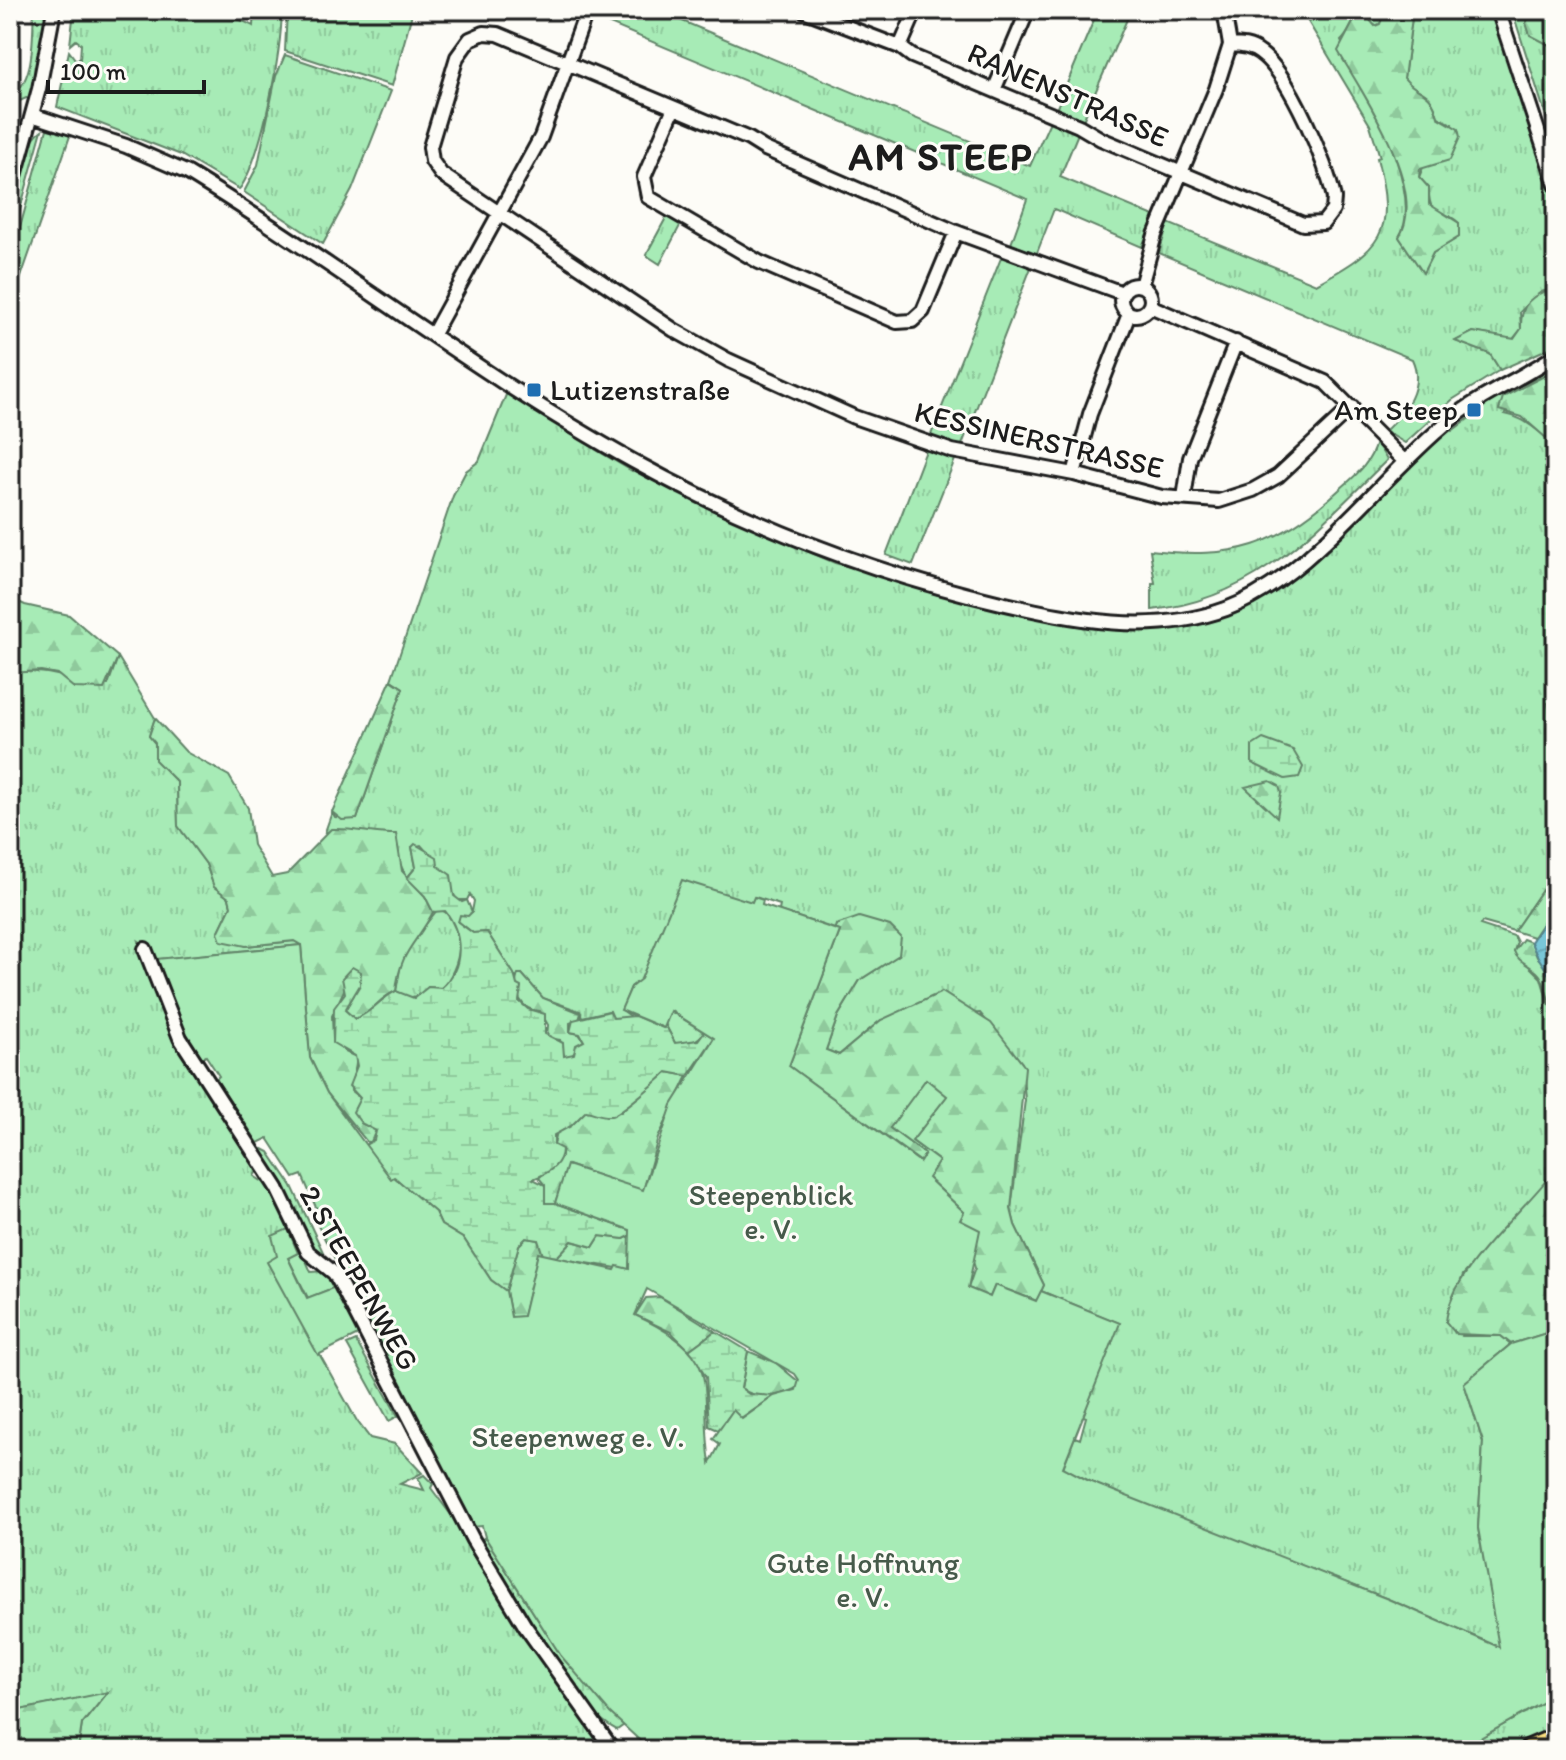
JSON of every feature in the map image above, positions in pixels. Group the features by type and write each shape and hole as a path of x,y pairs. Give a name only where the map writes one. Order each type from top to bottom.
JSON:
{"main road":[{"path":"1530,1750 1556,1739"}],"street":[{"path":"10,194 32,115 54,10"},
{"path":"433,334 541,137 570,64 587,10"},
{"name":"RANENSTRASSE","path":"803,10 900,47 912,56 995,88 1181,173 1303,224 1319,225 1333,210 1334,198 1310,129 1280,78 1258,51 1230,45"},
{"path":"900,47 916,10"},
{"path":"995,88 1028,10"},
{"path":"1141,286 1155,235 1216,89 1230,45 1224,10"},
{"path":"1498,10 1556,185"},
{"name":"KESSINERSTRASSE","path":"570,64 491,32 470,39 461,49 431,140 430,155 441,174 674,330 771,382 854,417 952,451 1074,474 1162,497 1219,501 1265,484 1297,461 1352,407"},
{"path":"570,64 673,110 749,139 765,149 956,232 1122,293"},
{"path":"673,110 644,177 648,197 694,227 802,283 897,322 912,321 923,311 956,232"},
{"path":"32,115 126,146 188,173 599,441 752,520 841,556 948,590 1099,622 1178,622 1229,608 1252,596 1302,560 1405,462 1476,400 1553,359"},
{"path":"1132,285 1141,286 1151,296 1150,306 1139,315 1129,314 1122,307 1122,293 1132,285"},
{"path":"1150,306 1319,378 1405,462"},
{"path":"1074,474 1090,414 1129,314"},
{"path":"1184,498 1190,458 1236,342"},
{"name":"2.STEEPENWEG","path":"145,949 180,1038 277,1188 308,1252 334,1273 473,1540 525,1626 613,1750"}],"green space":[{"path":"34,10 48,10 31,96 15,103 10,96 24,81 31,58"},
{"path":"74,10 190,10 234,18 253,26 254,10 282,10 278,51 263,127 257,151 239,189 181,155 57,107 69,51 75,59 80,59 81,44 76,40 70,45"},
{"path":"287,10 413,10 392,86 285,51"},
{"path":"595,10 656,10 1030,166 1051,119 1079,131 1060,177 1154,216 1142,247 1054,209 1035,258 1010,247 1027,199 593,17"},
{"path":"1098,10 1131,10 1082,123 1055,112"},
{"path":"1301,10 1385,10 1380,24 1375,26 1361,12 1341,41 1376,111 1398,167 1405,194 1405,218 1399,237 1423,272 1433,253 1459,237 1459,223 1434,209 1429,188 1419,177 1424,165 1438,164 1452,124 1438,117 1428,96 1404,78 1413,10 1492,10 1556,205 1556,288 1541,292 1520,312 1521,329 1513,339 1472,332 1456,341 1490,354 1500,370 1452,400 1405,443 1385,431 1411,398 1416,379 1412,359 1159,253 1168,223 1316,284 1356,260 1378,236 1384,222 1385,205 1377,158 1380,157 1370,125"},
{"path":"1385,10 1413,10 1404,78 1428,96 1438,117 1458,129 1460,137 1450,160 1420,169 1419,177 1429,188 1429,204 1459,223 1459,237 1433,253 1423,273 1399,237 1406,217 1406,194 1389,142 1338,51 1357,15 1364,13 1375,26 1380,24"},
{"path":"1512,10 1551,10 1529,17 1556,47 1556,148"},
{"path":"1556,10 1555,48 1530,35 1526,23 1529,17"},
{"path":"285,55 391,91 352,190 323,244 244,192 258,165 276,76"},
{"path":"47,129 71,133 10,309 10,264"},
{"path":"42,130 10,246 14,202 22,166 34,138"},
{"path":"667,216 681,224 660,264 646,255"},
{"path":"1003,253 1032,265 960,450 929,440"},
{"path":"1556,288 1556,345 1500,370 1490,354 1455,341 1473,332 1514,339 1521,329 1523,313 1529,301 1540,293"},
{"path":"1556,364 1556,370 1518,387 1505,414 1520,419 1556,441 1556,702 1548,703 1551,720 1556,713 1556,870 1514,931 1482,922 1480,925 1514,936 1517,942 1514,951 1541,978 1548,1002 1556,1013 1556,1168 1536,1197 1463,1275 1446,1322 1462,1336 1501,1336 1511,1344 1464,1383 1483,1442 1478,1528 1500,1648 1388,1599 1120,1496 1063,1468 1075,1437 1080,1439 1086,1417 1083,1416 1119,1323 1041,1291 1044,1285 1015,1225 1011,1209 1025,1100 1022,1063 980,1013 881,1020 839,1055 826,1050 838,1016 860,980 899,955 836,925 835,929 779,911 780,905 755,897 631,987 622,1010 633,1018 613,1018 609,1011 582,1017 580,1011 543,998 522,974 516,978 487,932 473,933 458,921 460,914 472,912 474,901 470,894 467,900 457,900 436,862 421,845 412,847 416,867 407,878 399,862 396,835 325,832 332,812 335,817 357,819 403,688 391,680 453,496 466,471 479,461 508,390 597,445 595,449 632,471 635,468 714,511 835,563 1051,619 1099,628 1162,630 1200,624 1269,594 1304,567 1449,428 1452,431 1483,408 1481,404"},
{"path":"1556,370 1556,441 1545,437 1522,417 1499,410 1503,397"},
{"path":"1376,442 1387,460 1282,557 1223,592 1152,610 1152,583 1155,583 1150,550 1206,553 1253,545 1275,536 1317,509 1352,479 1367,462"},
{"path":"927,448 956,457 913,565 886,555"},
{"path":"10,598 25,605 69,615 118,657 104,689 74,688 57,674 41,671 10,673"},
{"path":"118,657 155,718 149,736 155,743 156,760 177,782 178,826 206,864 214,887 229,898 231,906 218,933 246,946 294,941 301,945 157,959 182,1026 179,1027 148,947 139,941 157,993 259,1168 254,1176 275,1190 311,1272 323,1271 338,1286 308,1298 288,1258 277,1257 268,1263 357,1421 370,1438 395,1444 422,1473 400,1484 424,1490 418,1478 424,1475 433,1484 431,1488 457,1523 469,1550 474,1552 606,1750 78,1750 82,1724 107,1693 10,1712 10,673 47,673 108,685"},
{"path":"391,680 403,688 357,819 342,820 332,812"},
{"path":"155,718 186,752 229,776 248,808 253,845 272,877 287,874 331,829 396,834 402,871 425,896 433,912 405,957 396,991 355,1019 345,1010 354,995 345,988 332,1016 333,1039 345,1052 356,1057 351,1091 360,1098 361,1123 376,1130 371,1142 367,1142 327,1093 310,1058 301,945 294,941 246,946 221,941 218,933 231,906 229,898 214,887 206,864 178,826 177,782 155,760 155,743 149,736"},
{"path":"1263,739 1293,750 1303,767 1299,777 1285,779 1252,763 1252,746"},
{"path":"1270,781 1279,786 1281,793 1277,817 1245,787"},
{"path":"415,844 437,857 438,866 451,875 454,896 462,902 467,900 472,912 468,916 460,915 458,922 473,933 487,932 521,987 519,1001 528,1009 545,1014 545,1034 563,1043 564,1056 574,1054 576,1045 584,1041 580,1034 570,1032 573,1020 610,1011 613,1018 635,1016 663,1028 665,1024 675,1043 698,1040 704,1032 714,1038 688,1076 667,1072 616,1114 607,1116 586,1111 571,1126 554,1135 554,1145 562,1149 559,1160 547,1172 533,1179 545,1185 545,1203 555,1203 630,1230 632,1235 624,1239 600,1236 593,1247 572,1241 556,1258 543,1255 538,1240 526,1238 519,1245 506,1291 491,1280 464,1239 441,1225 435,1212 395,1178 391,1180 363,1146 374,1140 376,1131 361,1123 353,1112 360,1098 349,1086 357,1066 355,1056 333,1043 334,1008 345,993 342,978 352,967 361,972 360,985 345,1010 355,1019 396,991 414,998 428,987 441,988 454,971 459,950 451,920 445,911 433,912 425,896 407,878 416,867 412,847"},
{"path":"1556,870 1556,903 1533,937 1514,931"},
{"path":"682,880 752,902 754,897 763,900 762,905 840,931 789,1066 920,1162 925,1154 890,1128 926,1079 947,1096 912,1141 939,1161 928,1178 964,1212 960,1220 980,1230 968,1288 990,1297 995,1285 1036,1301 1041,1291 1120,1323 1063,1467 1091,1482 1388,1599 1499,1647 1478,1528 1483,1442 1464,1383 1511,1344 1556,1330 1556,1695 1459,1750 650,1750 610,1713 561,1656 485,1537 482,1526 472,1527 313,1216 318,1212 302,1175 294,1178 268,1138 258,1143 216,1079 219,1076 206,1056 202,1058 184,1030 156,959 301,945 310,1058 327,1093 391,1179 394,1177 435,1212 441,1225 464,1239 491,1280 506,1291 511,1317 523,1316 538,1253 615,1270 617,1266 629,1269 630,1230 555,1203 567,1165 643,1190 672,1105 714,1038 671,1011 664,1028 621,1010 631,987 641,979","holes":["647,1289 795,1374 799,1380 796,1390 774,1396 742,1419 733,1410 713,1439 720,1444 710,1463 703,1375 684,1345 635,1315"]},
{"path":"438,909 448,914 455,923 459,933 458,958 454,970 441,988 428,987 422,994 409,998 396,991 403,953"},
{"path":"859,917 890,926 901,937 899,955 860,980 838,1016 826,1050 839,1055 881,1020 942,992 991,1023 1025,1067 1011,1209 1015,1225 1044,1285 1037,1301 995,1285 990,1297 968,1288 975,1268 960,1220 964,1212 927,1177 938,1160 912,1141 947,1096 890,1128 925,1154 921,1162 789,1066 840,931 835,929 836,925"},
{"path":"1523,939 1531,942 1537,957 1550,970 1556,1013 1541,977 1514,951"},
{"path":"518,974 522,974 543,998 581,1013 579,1020 570,1023 570,1032 579,1034 584,1041 570,1058 564,1056 560,1040 547,1038 548,1025 540,1011 523,1004 516,987"},
{"path":"670,1011 704,1032 691,1042 675,1043 665,1024"},
{"path":"667,1072 688,1076 658,1138 643,1191 568,1165 555,1203 545,1203 545,1185 539,1178 554,1166 563,1151 554,1145 557,1131 571,1126 586,1111 621,1112"},
{"path":"263,1149 269,1152 292,1186 323,1252 323,1259 319,1261 258,1152"},
{"path":"1556,1168 1556,1330 1511,1344 1501,1336 1456,1334 1446,1322 1451,1301 1461,1281 1491,1241"},
{"path":"288,1229 298,1253 288,1258 307,1298 338,1286 362,1333 318,1355 267,1262 277,1256 272,1236"},
{"path":"632,1235 629,1270 556,1258 572,1241 593,1247 600,1236 624,1239"},
{"path":"526,1238 538,1240 543,1255 538,1254 523,1317 511,1318 506,1291 519,1245"},
{"path":"660,1297 715,1331 689,1350 671,1332 635,1315 646,1298"},
{"path":"715,1331 748,1351 741,1388 749,1394 774,1396 741,1419 733,1411 718,1430 709,1426 706,1377 689,1350"},
{"path":"356,1341 398,1416 389,1421 347,1345"},
{"path":"748,1351 776,1363 799,1382 798,1388 769,1396 754,1395 741,1388"},
{"path":"485,1537 561,1656 624,1725 617,1730 600,1718 561,1673 480,1541"},
{"path":"108,1692 82,1724 78,1750 10,1750 10,1712"},
{"path":"1556,1695 1556,1735 1514,1750 1459,1750"}],"water":[{"path":"1556,903 1556,994 1551,978 1531,942"}],"place":[{"name":"Lutizenstraße","path":"534,390"},
{"name":"Am Steep","path":"1474,410"}],"district":[{"name":"AM STEEP","path":"941,157"}],"park label":[{"name":"Steepenblick e. V.","path":"771,1212"},
{"name":"Steepenweg e. V.","path":"578,1437"},
{"name":"Gute Hoffnung e. V.","path":"863,1580"}]}
